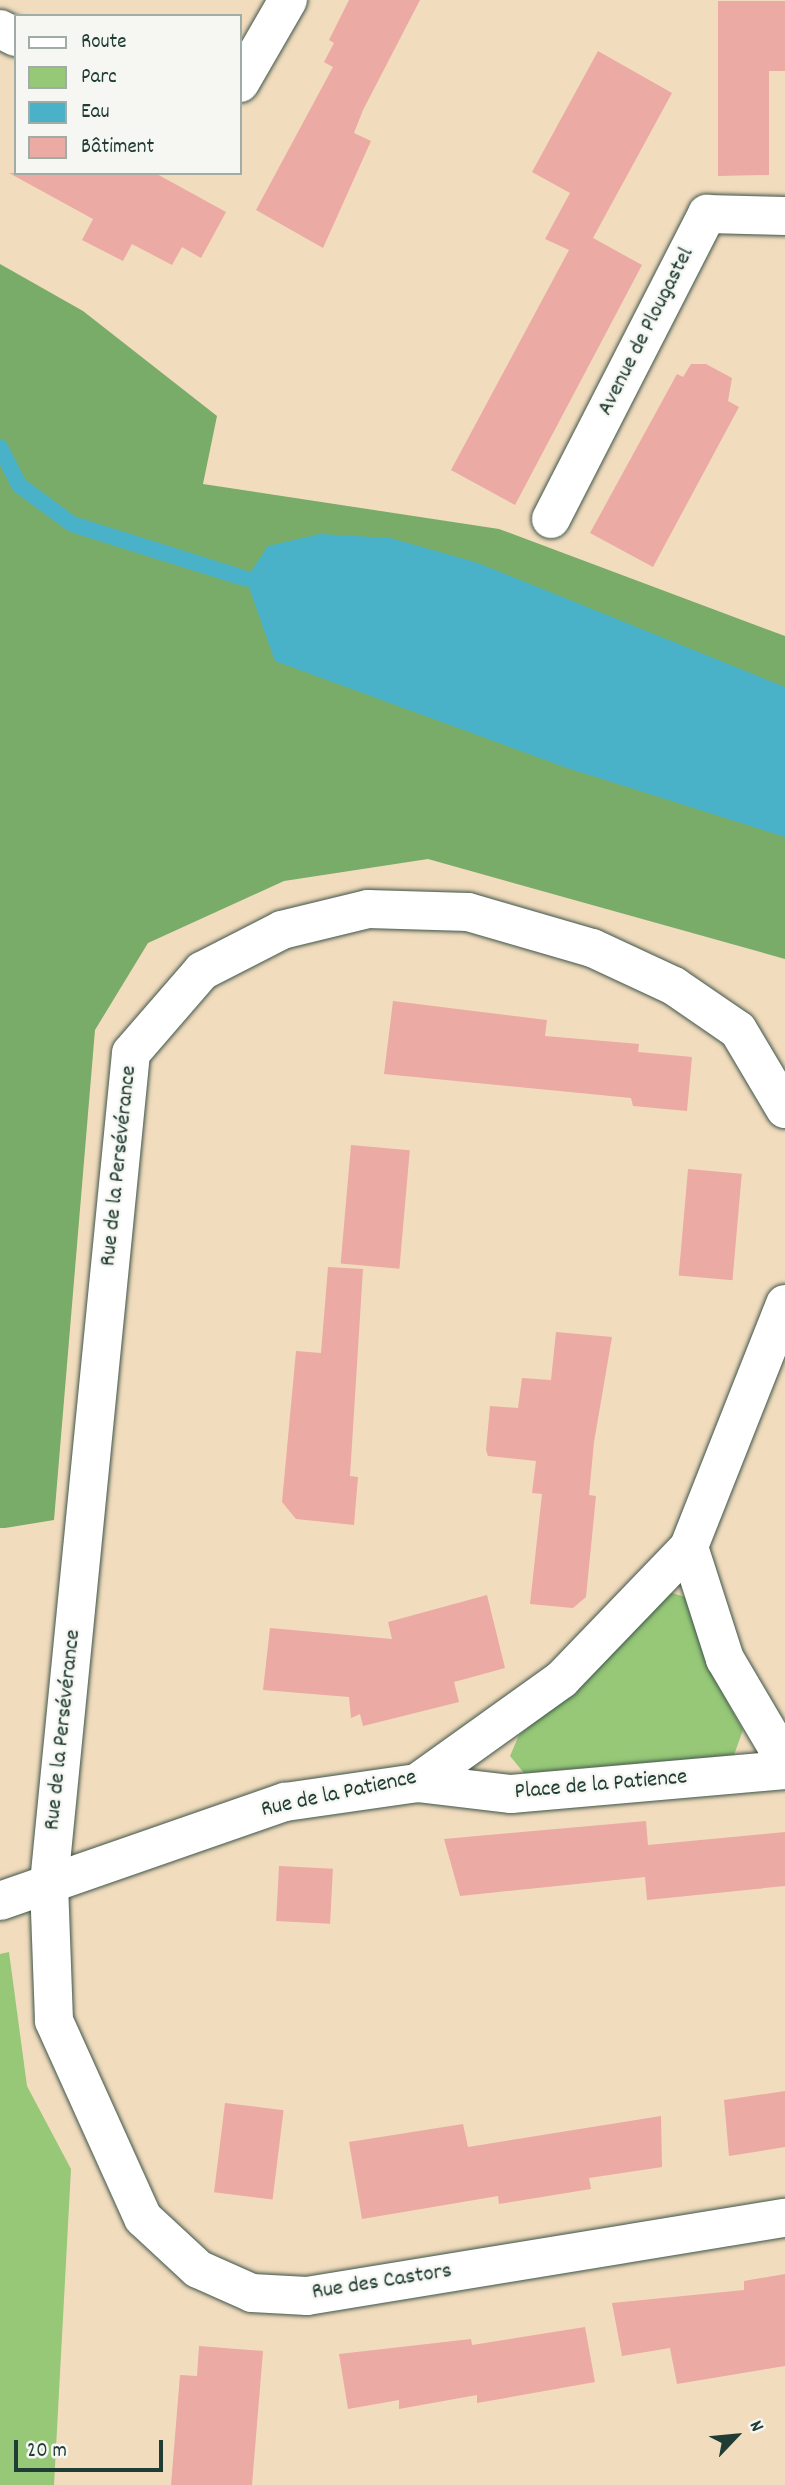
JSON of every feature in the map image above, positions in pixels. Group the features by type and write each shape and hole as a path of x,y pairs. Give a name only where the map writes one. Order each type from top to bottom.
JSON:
{"street":[{"path":"242,80 288,0"},
{"name":"Avenue de Plougastel","path":"551,519 707,214 785,216"},
{"name":"Rue de la Persévérance","path":"49,1884 131,1053 202,971 282,930 368,909 468,912 592,947 674,986 738,1030 785,1109"},
{"path":"785,1304 689,1546 724,1660 785,1761"},
{"name":"Rue de la Patience","path":"0,1901 285,1802 417,1783 562,1679 689,1546"},
{"name":"Place de la Patience","path":"417,1783 511,1794 785,1770"},
{"name":"Rue des Castors","path":"49,1884 54,2021 143,2218 198,2269 251,2293 307,2296 785,2218"}],"green space":[{"path":"0,264 83,311 217,416 203,484 499,529 785,636 785,959 428,859 284,881 148,943 95,1030 54,1520 5,1528 0,1528"},
{"path":"666,1591 685,1597 708,1667 743,1730 734,1755 524,1773 510,1756 519,1735 587,1679"},
{"path":"9,1952 27,2086 71,2169 54,2485 0,2485 0,1954"}],"water":[{"path":"320,534 390,538 478,563 785,687 785,837 567,768 275,661 246,579 268,546"}],"building":[{"path":"349,0 420,0 363,110 354,133 371,141 323,248 256,210 333,67 324,62 334,43 329,40"},
{"path":"718,1 785,1 785,71 769,71 769,175 718,176"},
{"path":"598,51 672,93 593,238 642,265 515,505 451,470 569,250 545,239 570,193 532,172"},
{"path":"9,173 159,175 226,212 201,258 182,247 172,265 132,244 123,261 82,240 93,219"},
{"path":"691,364 706,364 732,378 728,401 739,407 653,567 590,533 677,374 683,377"},
{"path":"393,1001 547,1020 545,1036 639,1044 638,1052 692,1057 687,1111 633,1106 631,1098 384,1074"},
{"path":"351,1145 410,1150 399,1269 341,1264"},
{"path":"688,1169 742,1174 732,1280 679,1276"},
{"path":"328,1267 363,1269 350,1476 358,1477 354,1525 296,1519 282,1502 296,1351 321,1353"},
{"path":"556,1332 612,1337 594,1442 589,1495 596,1496 586,1597 573,1608 530,1604 542,1494 532,1493 536,1461 488,1456 486,1450 490,1406 518,1408 522,1378 551,1380"},
{"path":"487,1595 505,1668 454,1682 459,1702 363,1726 360,1714 351,1718 349,1697 263,1690 270,1628 392,1639 388,1622"},
{"path":"646,1821 648,1845 785,1832 785,1886 647,1900 645,1877 460,1896 444,1839"},
{"path":"279,1866 333,1869 330,1924 276,1921"},
{"path":"785,2091 785,2147 729,2156 724,2100"},
{"path":"225,2103 284,2110 273,2200 214,2192"},
{"path":"661,2116 662,2167 589,2178 591,2189 499,2204 498,2196 362,2219 349,2142 463,2124 468,2147"},
{"path":"785,2274 785,2366 677,2384 670,2348 622,2356 612,2303 744,2290 744,2281"},
{"path":"585,2327 595,2382 477,2403 477,2395 399,2409 399,2400 348,2409 339,2354 471,2339 472,2345"},
{"path":"199,2346 263,2351 252,2485 171,2485 180,2375 197,2376"}],"waterway":[{"path":"0,447 19,485 72,524 246,579"}]}
